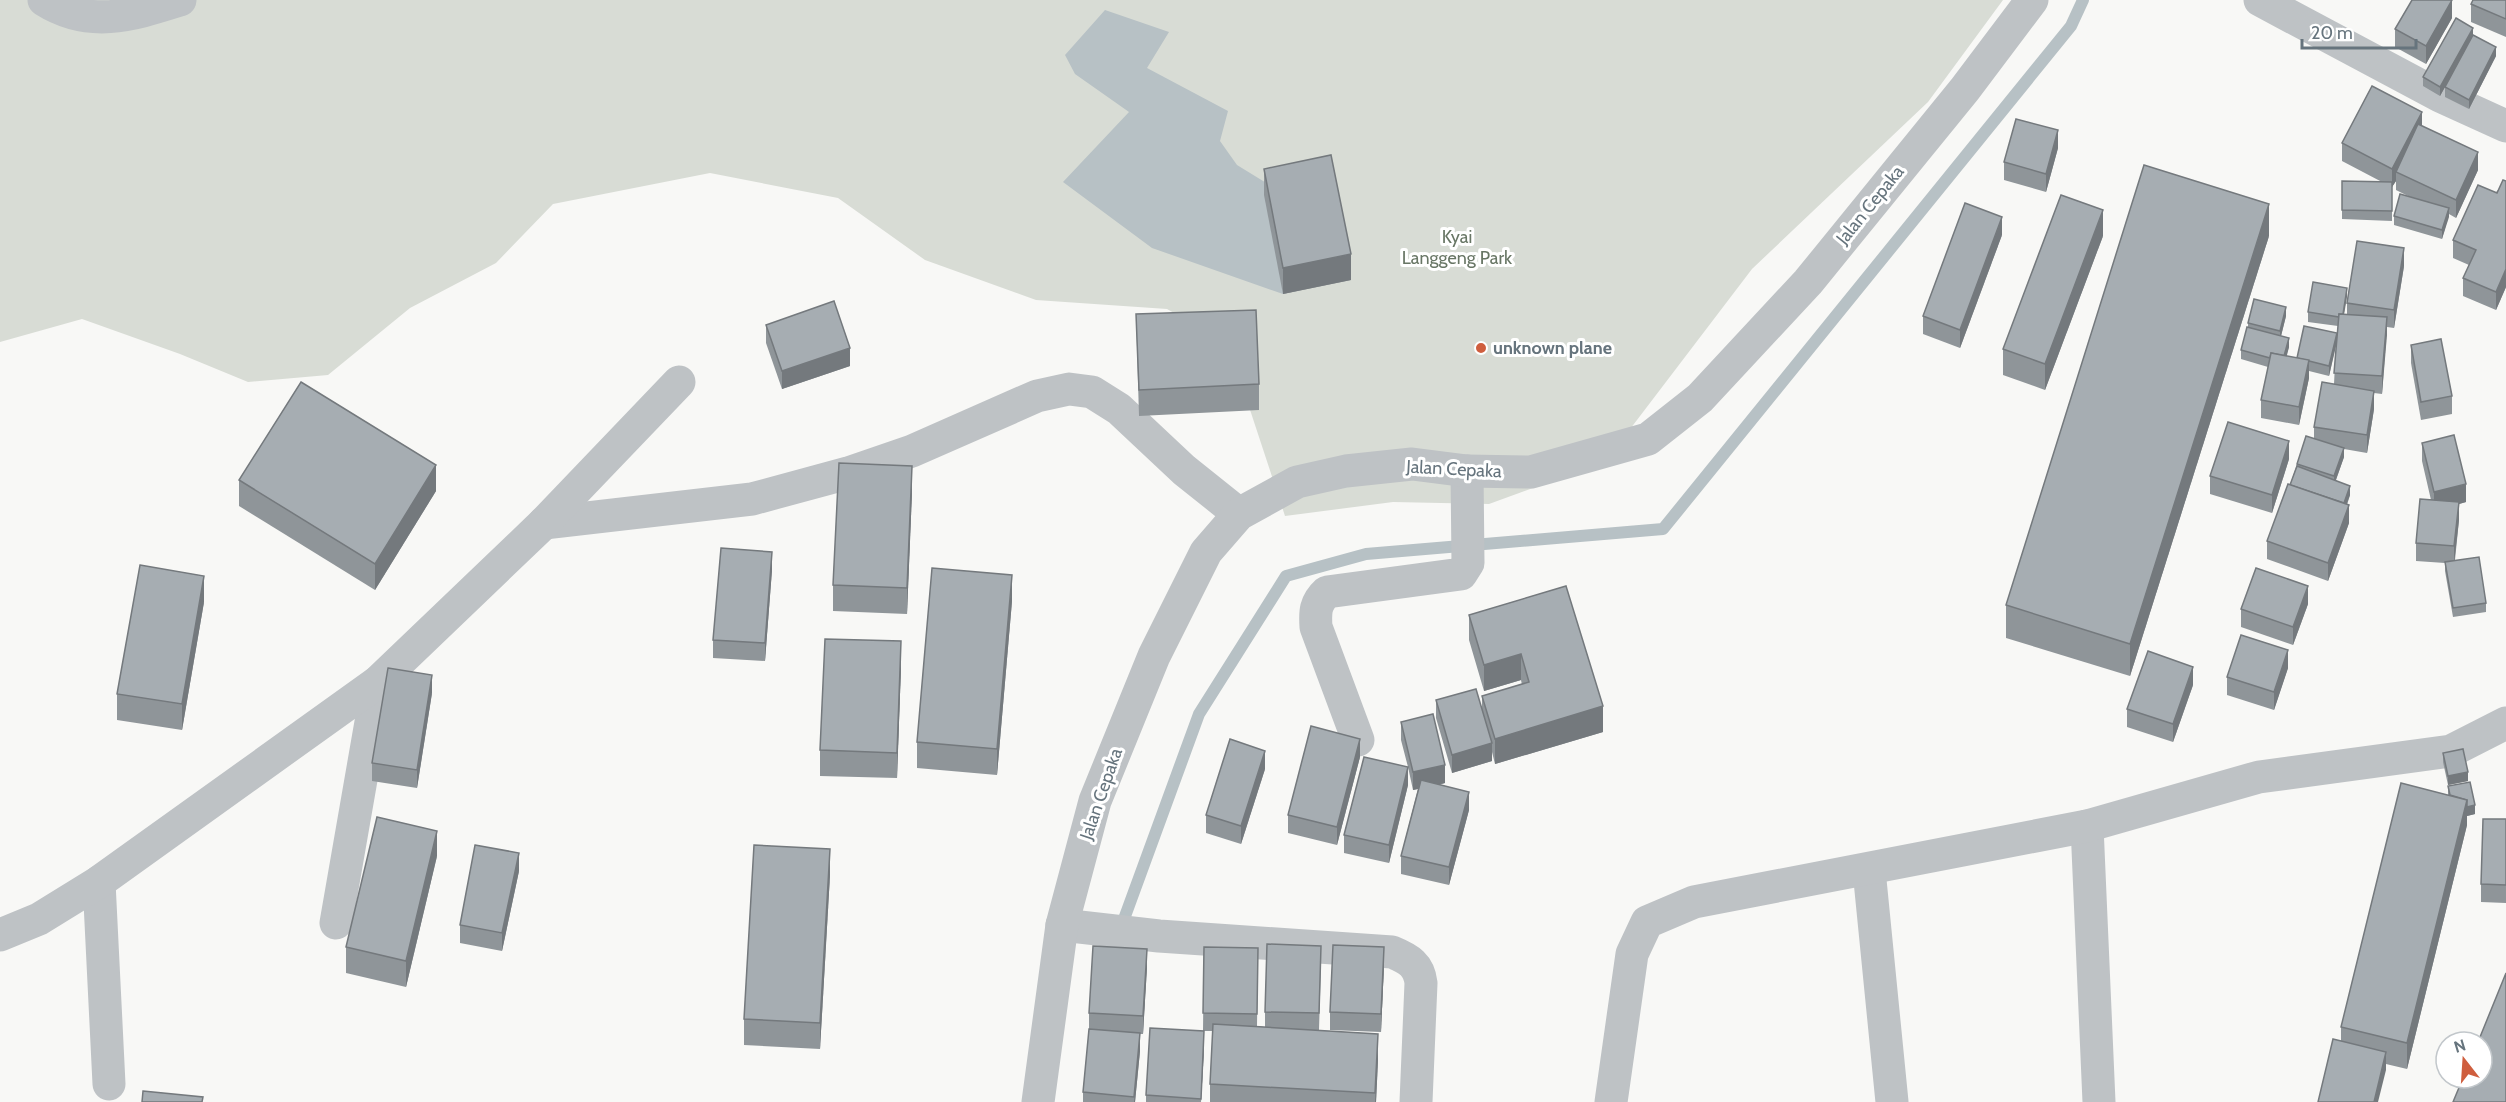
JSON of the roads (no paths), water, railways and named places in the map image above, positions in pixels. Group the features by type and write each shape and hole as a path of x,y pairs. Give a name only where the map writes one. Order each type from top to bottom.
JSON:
{"street":[{"path":"44,0 67,11 88,17 111,18 134,14 180,0"},
{"name":"Jalan Cepaka","path":"1038,1102 1062,926 1095,801 1154,656 1206,552 1239,514 1297,482 1346,471 1412,464 1467,471 1531,472 1648,439 1700,398 1743,355 1808,282 1965,89 2032,0"},
{"path":"2260,0 2440,96 2506,126"},
{"path":"0,936 39,919 99,882 378,682 544,523 679,382"},
{"path":"544,523 752,499 848,473 912,451 1036,396 1069,389 1092,392 1119,409 1184,470 1239,514"},
{"path":"1358,740 1317,627 1315,612 1318,600 1327,592 1461,574 1468,563 1467,471"},
{"path":"336,923 378,682"},
{"path":"1611,1102 1632,954 1647,922 1694,902 1869,870 1952,850 2087,826 2259,777 2451,752 2506,723"},
{"path":"2087,826 2099,1102"},
{"path":"1869,870 1892,1102"},
{"path":"99,882 109,1084"},
{"path":"1062,926 1159,936 1392,952 1407,958 1416,965 1421,983 1416,1102"}],"waterway":[{"path":"1120,930 1199,714 1286,576 1366,554 1663,529 2071,26 2083,0"}],"place":[{"name":"unknown plane","path":"1481,348"}],"park label":[{"name":"Kyai Langgeng Park","path":"1457,247"}]}
